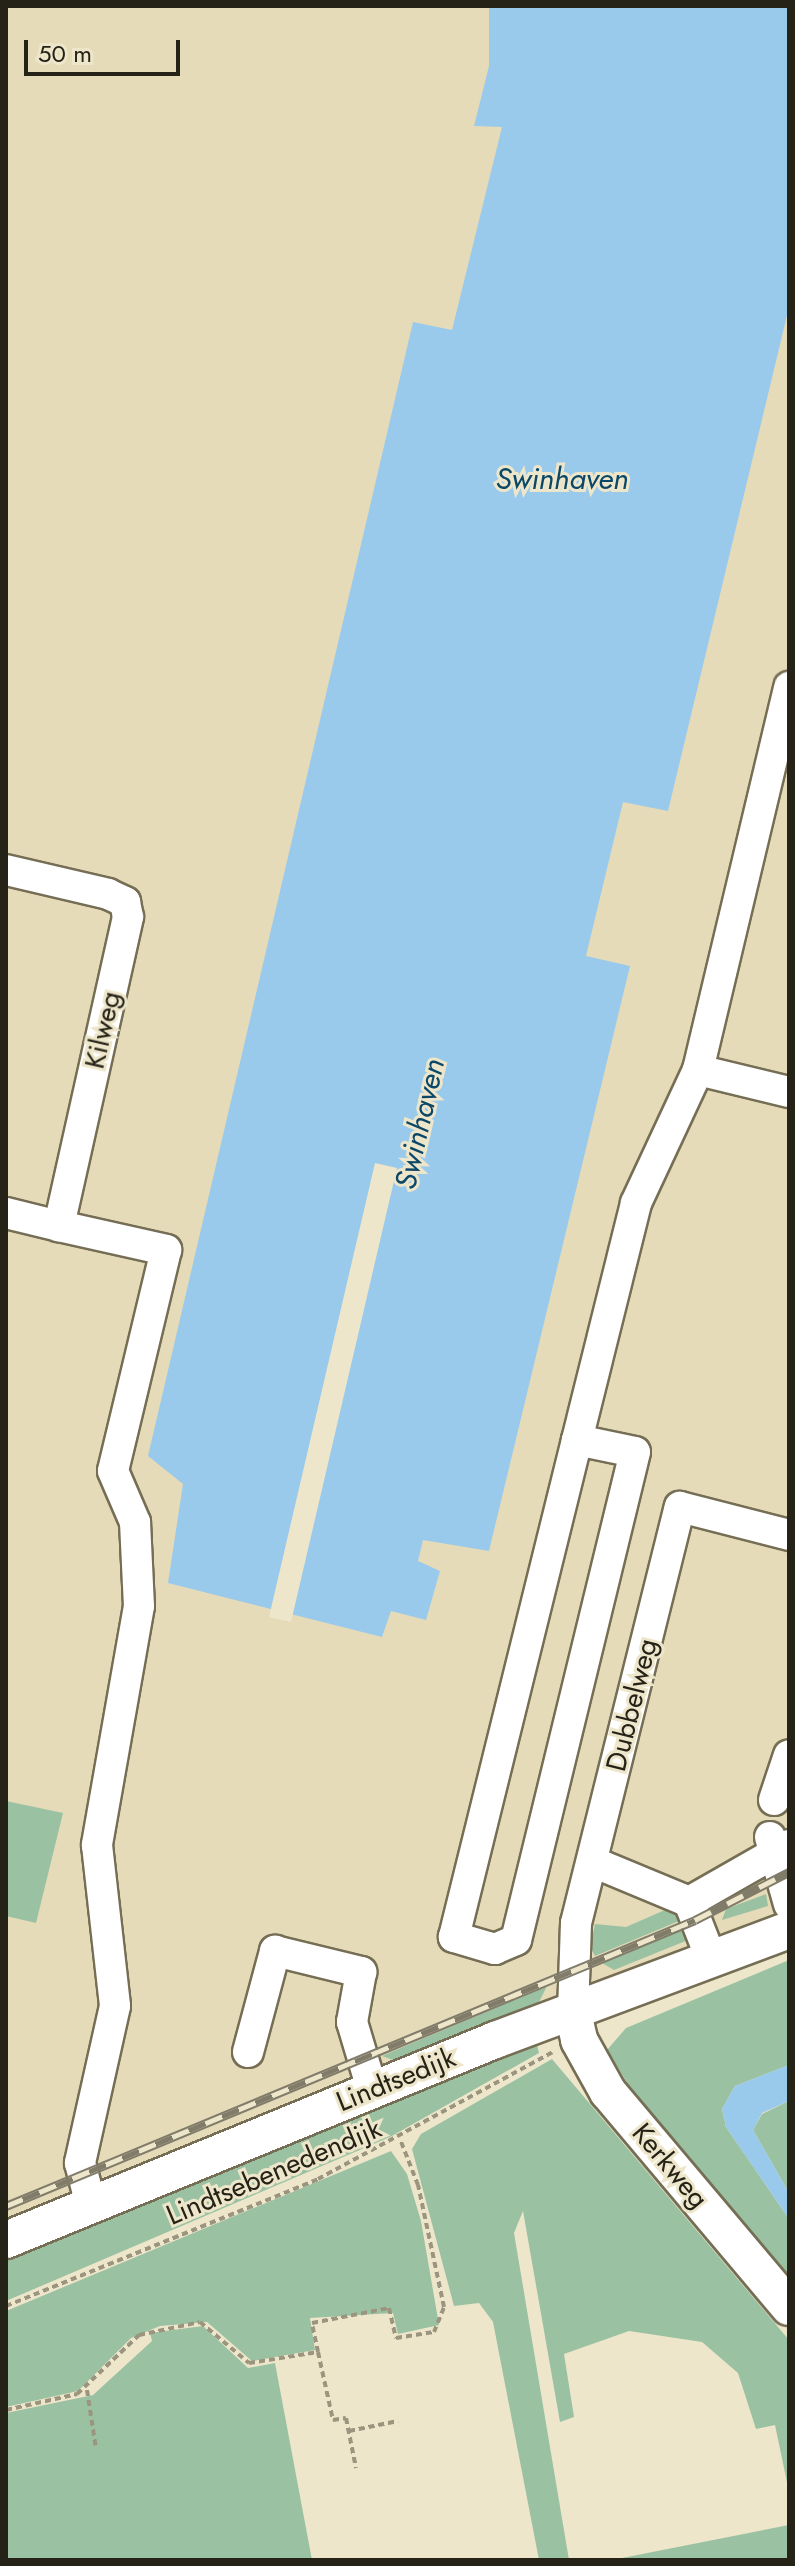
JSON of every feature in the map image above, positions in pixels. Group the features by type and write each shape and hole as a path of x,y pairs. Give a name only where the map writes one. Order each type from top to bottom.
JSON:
{"main road":[{"name":"Lindtsedijk","path":"6,2240 372,2089 789,1930"},
{"name":"Kerkweg","path":"573,2013 579,2040 608,2092 789,2307"}],"street":[{"path":"577,1440 635,1452 516,1940 495,1949 454,1937 577,1440 636,1203 698,1070 789,687"},
{"name":"Kilweg","path":"6,870 108,894 125,902 128,917 59,1226"},
{"path":"698,1070 789,1092"},
{"path":"6,1213 166,1250 113,1471 135,1522 139,1606 97,1845 115,2006 80,2163 91,2205"},
{"name":"Dubbelweg","path":"573,2013 571,1948 680,1507 789,1535"},
{"path":"774,1800 789,1755"},
{"path":"689,1902 777,1846 789,1904"},
{"path":"593,1862 689,1902 712,1961"},
{"path":"248,2052 275,1951 361,1972 352,2022 372,2089"}],"path":[{"name":"Lindtsebenedendijk","path":"6,2306 400,2139 549,2054"},
{"path":"356,2468 346,2418 333,2420 312,2323 389,2308 396,2338 434,2332 444,2307 418,2185 400,2139"},
{"path":"6,2410 87,2390 152,2329 200,2322 249,2363 318,2352"},
{"path":"87,2390 96,2449"},
{"path":"349,2431 398,2421"}],"shaded area":[{"path":"6,6 789,6 789,1938 6,2239"}],"green space":[{"path":"6,1801 63,1813 36,1923 6,1916"},
{"path":"766,1894 768,1906 722,1920 726,1909"},
{"path":"674,1906 679,1921 595,1956 590,1947 595,1924 626,1927"},
{"path":"683,1928 688,1940 614,1970 602,1963"},
{"path":"789,1943 789,1952 614,2017 618,2012"},
{"path":"789,1960 789,2065 735,2086 722,2109 726,2127 789,2219 789,2285 651,2122 607,2050 626,2028"},
{"path":"547,1986 535,2010 399,2062 382,2056"},
{"path":"521,2043 537,2045 539,2053 390,2137 6,2301 6,2254"},
{"path":"552,2059 789,2340 789,2492 775,2425 756,2429 738,2373 702,2342 629,2331 564,2354 574,2417 560,2422 523,2211 514,2233 569,2560 539,2560 493,2322 479,2303 454,2306 412,2149 421,2134"},
{"path":"789,2101 789,2193 753,2130 762,2114"},
{"path":"391,2151 407,2174 421,2221 439,2325 398,2334 393,2313 310,2318 315,2350 252,2361 207,2322 160,2326 131,2338 78,2391 6,2407 6,2311"},
{"path":"203,2326 248,2368 275,2363 312,2560 6,2560 6,2413 93,2395 152,2341 150,2333"},
{"path":"789,2525 789,2560 612,2560"}],"water":[{"name":"Swinhaven","path":"489,6 789,6 789,307 668,811 623,802 586,956 630,966 489,1551 423,1540 418,1561 440,1571 426,1620 391,1611 382,1637 168,1583 183,1484 148,1456 413,322 452,330 502,127 474,126 489,66"},
{"path":"789,2065 789,2101 762,2113 753,2130 789,2193 789,2219 726,2127 722,2109 735,2086"}],"pier":[{"path":"375,1163 397,1168 291,1622 269,1617"}],"railway":[{"path":"6,2206 695,1920 789,1872"}]}
